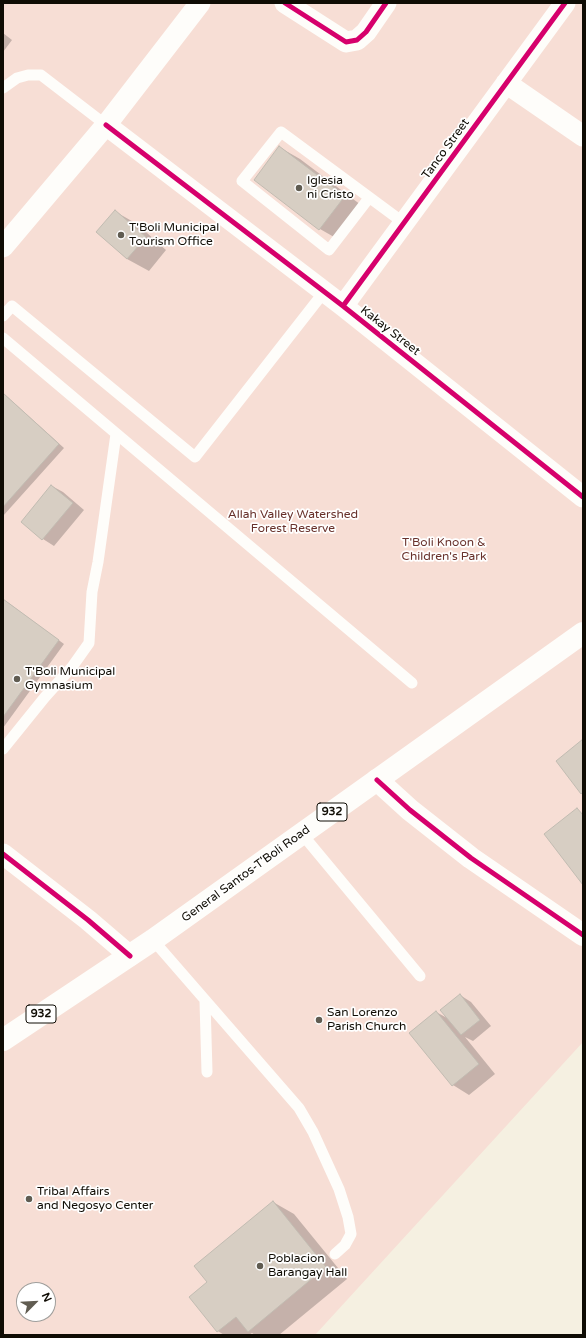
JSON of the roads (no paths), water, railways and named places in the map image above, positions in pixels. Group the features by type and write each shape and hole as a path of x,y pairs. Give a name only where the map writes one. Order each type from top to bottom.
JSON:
{"main road":[{"name":"General Santos-T'Boli Road","path":"3,1040 153,940 583,633"},
{"path":"377,780 410,810 471,858 583,935"}],"street":[{"path":"3,247 106,125 200,3"},
{"path":"285,3 346,42 357,40 366,32 386,3"},
{"name":"Tanco Street","path":"343,306 565,3"},
{"path":"506,83 583,136"},
{"name":"Kakay Street","path":"106,125 343,306 583,497"},
{"path":"3,854 88,920 130,956"}],"lane":[{"path":"3,88 17,78 28,75 41,75 106,125"},
{"path":"369,198 329,250 242,181 281,132 404,224"},
{"path":"3,316 12,306 194,457 324,292"},
{"path":"3,338 412,683"},
{"path":"3,749 45,697 72,667 89,643 92,592 98,562 116,434"},
{"path":"302,834 420,976"},
{"path":"153,940 299,1108 313,1132 339,1189 348,1217 351,1234 345,1245 335,1254"},
{"path":"205,1001 208,1072"}],"place":[{"name":"Iglesia ni Cristo","path":"299,188"},
{"name":"T'Boli Municipal Tourism Office","path":"121,235"},
{"name":"T'Boli Municipal Gymnasium","path":"17,679"},
{"name":"San Lorenzo Parish Church","path":"319,1020"},
{"name":"Tribal Affairs and Negosyo Center","path":"29,1199"},
{"name":"Poblacion Barangay Hall","path":"260,1266"}],"park label":[{"name":"Allah Valley Watershed Forest Reserve","path":"293,522"},
{"name":"T'Boli Knoon & Children's Park","path":"444,550"}]}
